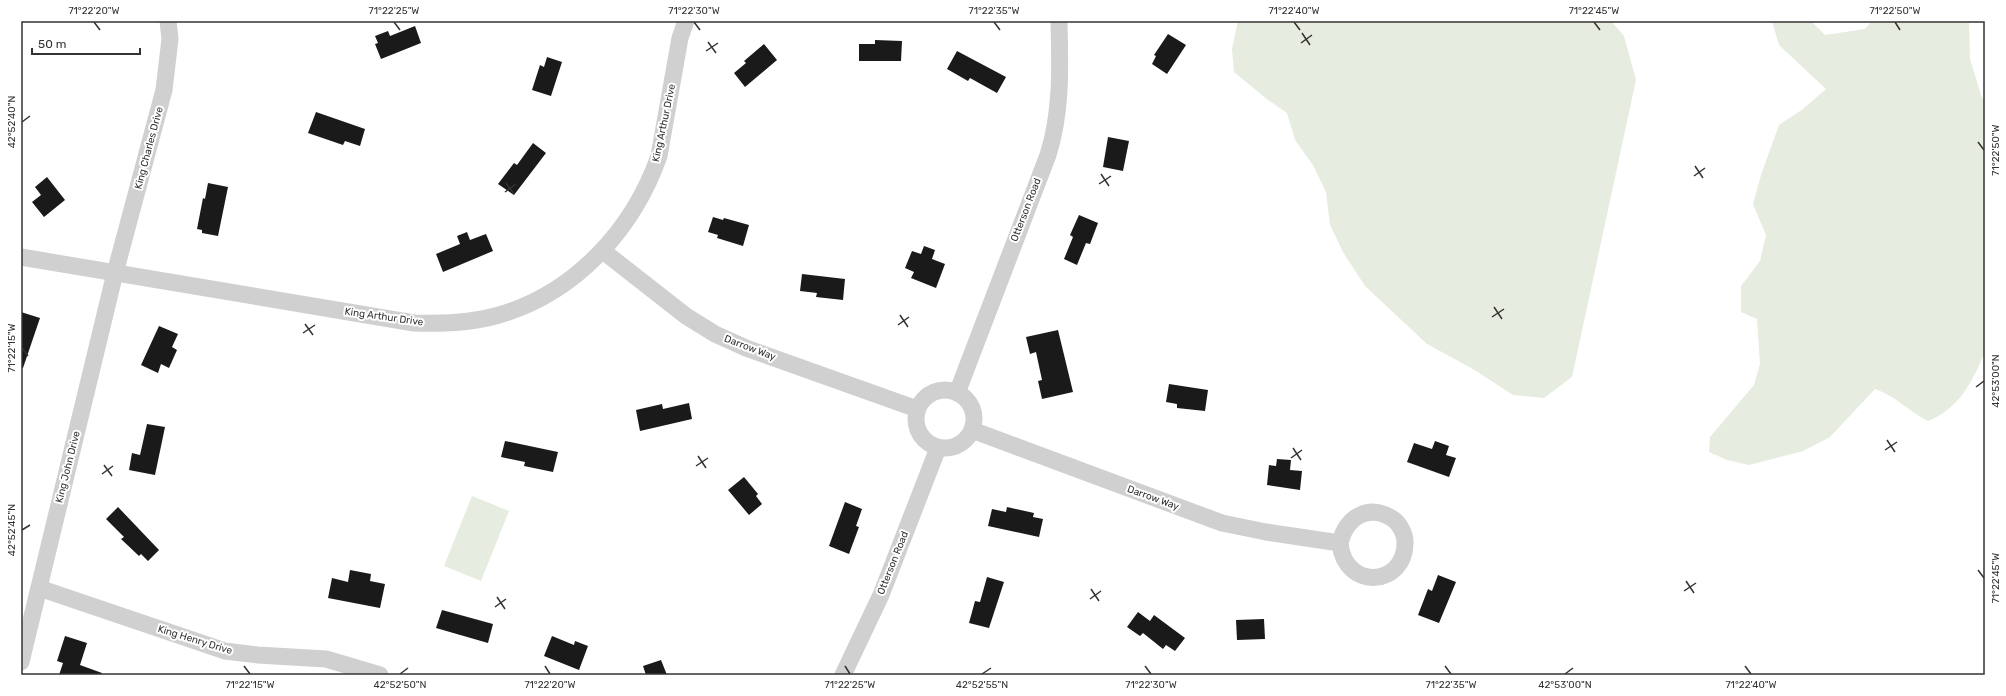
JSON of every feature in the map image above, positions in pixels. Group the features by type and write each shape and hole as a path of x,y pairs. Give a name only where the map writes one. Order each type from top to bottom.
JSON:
{"street":[{"name":"King Charles Drive","path":"115,273 164,90 170,39 168,21"},
{"name":"King Arthur Drive","path":"21,257 414,323 448,324 498,316 546,297 587,266 603,251 638,203 653,172 658,156 680,38 686,21"},
{"name":"Otterson Road","path":"957,393 1048,155 1055,133 1059,92 1059,21"},
{"name":"Darrow Way","path":"603,251 686,316 715,334 746,348 917,409"},
{"name":"King John Drive","path":"21,662 115,273"},
{"path":"941,390 957,393 963,396 972,408 974,415 972,430 969,436 958,445 951,448 938,448 931,445 920,436 916,423 917,409 921,402 934,392 941,390"},
{"name":"Darrow Way","path":"972,430 1222,523 1266,532 1340,543"},
{"name":"Otterson Road","path":"843,675 883,589 938,448"},
{"name":"King Henry Drive","path":"39,588 225,651 258,655 326,659 380,675"}],"shaded area":[{"path":"1238,21 1611,21 1624,36 1636,80 1572,377 1544,398 1513,395 1473,369 1427,344 1365,286 1343,252 1330,225 1326,192 1313,165 1295,140 1287,113 1268,100 1234,72 1232,49"},
{"path":"1772,21 1811,21 1825,35 1865,29 1872,21 1969,21 1970,59 1982,98 1985,100 1985,352 1970,384 1964,393 1949,409 1939,416 1928,421 1896,400 1875,389 1830,437 1803,451 1749,465 1727,460 1709,452 1710,437 1754,385 1760,364 1757,319 1741,312 1741,286 1760,261 1766,235 1753,204 1761,175 1779,125 1803,109 1826,89 1779,45"},
{"path":"472,496 509,511 481,581 444,566"}],"building":[{"path":"415,26 421,43 381,59 375,44 378,43 375,36 388,31 390,36"},
{"path":"1168,34 1186,45 1167,74 1152,64 1156,56 1154,55"},
{"path":"875,40 902,41 901,61 859,61 859,44 875,44"},
{"path":"764,44 777,60 745,87 734,73 746,63 744,61"},
{"path":"957,51 1006,77 997,93 970,78 968,81 947,69"},
{"path":"547,57 562,62 551,96 532,90 540,65 544,67"},
{"path":"316,112 365,129 360,146 345,141 343,145 308,133"},
{"path":"1108,137 1129,141 1123,171 1103,167"},
{"path":"533,143 546,153 514,195 498,184 514,163 517,165"},
{"path":"47,177 65,200 44,217 32,202 41,195 35,187"},
{"path":"208,183 228,187 218,236 202,233 202,230 197,229 203,198 205,199"},
{"path":"1079,215 1098,223 1090,244 1086,243 1077,265 1064,259 1073,237 1070,235"},
{"path":"713,217 723,220 724,218 749,225 743,246 717,238 718,235 708,232"},
{"path":"467,232 470,240 486,234 493,251 443,272 436,254 460,244 457,236"},
{"path":"924,246 935,250 932,259 945,264 936,288 911,278 914,272 905,268 912,251 921,254"},
{"path":"802,274 845,279 843,300 816,297 817,293 800,291"},
{"path":"21,312 40,318 23,368 21,368"},
{"path":"159,326 178,334 172,347 177,350 169,368 161,364 158,373 141,365"},
{"path":"1058,330 1073,392 1042,399 1038,381 1042,380 1036,352 1030,354 1026,337"},
{"path":"1169,384 1208,390 1205,411 1177,408 1177,404 1166,402"},
{"path":"689,403 692,419 640,431 636,410 662,404 663,409"},
{"path":"147,424 165,427 155,475 129,470 132,453 140,455"},
{"path":"505,441 558,452 553,472 524,466 525,462 501,457"},
{"path":"1435,441 1449,446 1446,455 1456,458 1449,477 1407,462 1414,443 1432,449"},
{"path":"1277,459 1291,460 1290,470 1302,471 1300,490 1267,485 1269,465 1276,466"},
{"path":"744,477 758,494 756,496 762,504 749,515 728,490"},
{"path":"845,502 862,509 856,526 859,527 849,554 829,546"},
{"path":"118,507 159,550 148,561 141,554 139,556 121,539 124,537 106,519"},
{"path":"1007,507 1034,513 1033,517 1043,519 1039,537 988,526 992,509 1006,512"},
{"path":"350,570 371,574 370,581 385,584 380,608 328,598 332,578 348,582"},
{"path":"1438,575 1456,582 1439,623 1418,615 1428,589 1432,591"},
{"path":"987,577 1004,582 989,628 969,623 975,601 980,602"},
{"path":"442,610 493,624 488,643 436,628"},
{"path":"1138,612 1150,621 1154,615 1185,638 1175,651 1166,645 1163,649 1143,633 1140,636 1127,627"},
{"path":"1264,619 1265,639 1237,640 1236,620"},
{"path":"65,636 87,643 80,665 102,673 102,675 59,675 63,663 57,661"},
{"path":"552,636 574,645 575,641 588,646 579,670 544,656"},
{"path":"661,660 667,675 646,675 643,666"}]}
